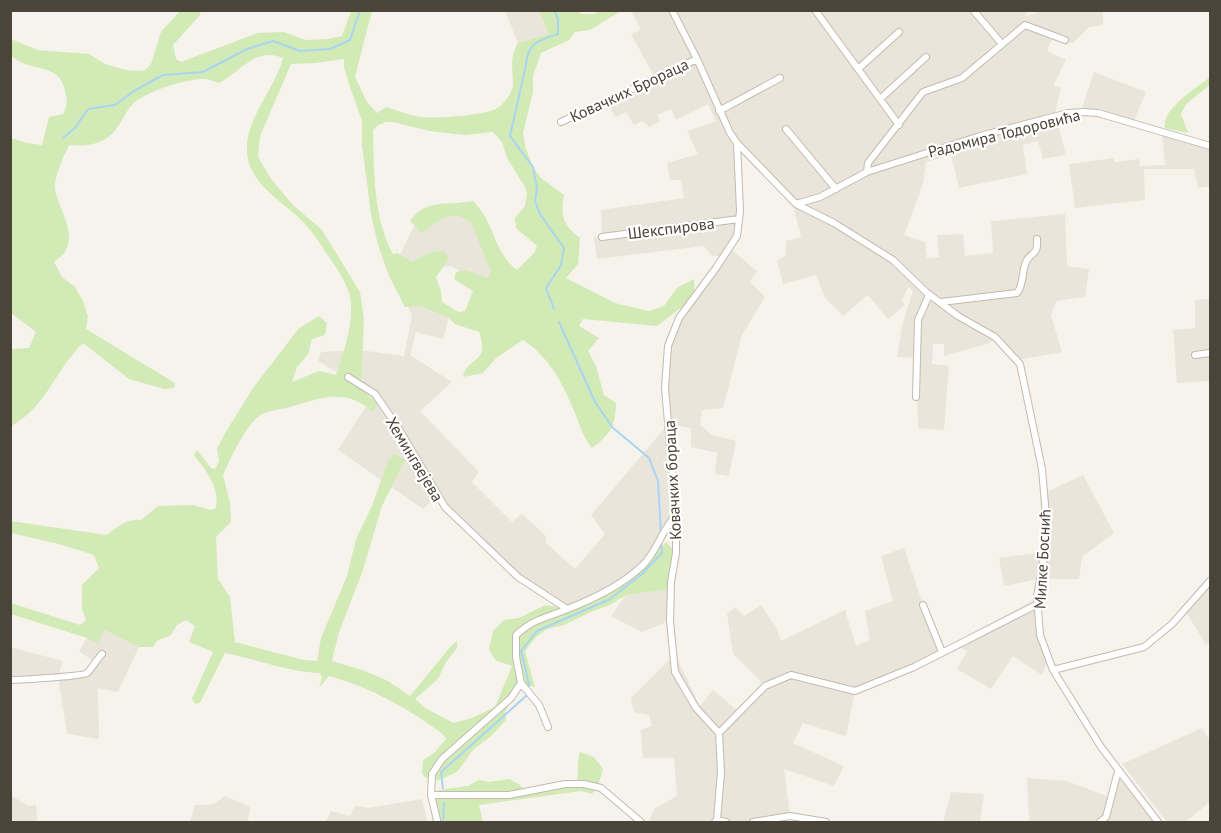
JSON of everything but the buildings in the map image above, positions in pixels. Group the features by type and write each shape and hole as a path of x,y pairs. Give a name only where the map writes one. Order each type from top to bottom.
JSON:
{"street":[{"name":"Ковачких бораца","path":"672,10 697,59 719,111 737,143 796,204"},
{"path":"815,10 899,125"},
{"path":"973,10 1002,44"},
{"path":"867,172 868,163 923,92 962,78 1025,25 1065,40"},
{"path":"858,69 899,32"},
{"path":"880,99 926,57"},
{"name":"Ковачких Брораца","path":"561,122 697,59"},
{"path":"719,111 780,78"},
{"name":"Радомира Тодоровића","path":"796,204 820,197 867,172 980,136 1084,111 1098,113 1210,146"},
{"path":"786,129 836,189"},
{"name":"Ковачких бораца","path":"719,733 696,708 675,672 670,621 671,582 676,553 676,515 665,388 668,346 679,318 737,236 739,219 737,143"},
{"name":"Милке Боснић","path":"796,204 834,223 893,260 929,295 995,337 1020,364 1042,469 1046,516 1043,565 1037,596 1040,635 1053,670 1101,747 1158,822"},
{"name":"Шекспирова","path":"602,237 739,219"},
{"path":"940,303 1017,293 1021,288 1027,261 1035,253 1037,239"},
{"path":"916,397 918,320 929,295"},
{"path":"1195,355 1210,354"},
{"name":"Хемингвејева","path":"348,377 375,394 399,429 445,507 518,577 567,609"},
{"path":"548,727 539,705 521,683 516,657 516,635 531,622 567,609 614,586 644,565 669,522 676,515"},
{"path":"1053,670 1144,647 1172,624 1210,581"},
{"path":"726,822 716,821 721,772 719,733 765,686 791,675 855,691 914,668 1038,604"},
{"path":"923,605 942,652"},
{"path":"10,680 87,674 102,654"},
{"path":"436,822 432,774 442,759 511,698 521,683"},
{"path":"1100,822 1106,817 1118,771"},
{"path":"432,795 509,795 565,784 584,784 601,788 641,822"},
{"path":"753,822 790,816 826,822"}],"shaded area":[{"path":"1028,10 1025,16 1043,11 1092,10 1103,13 1103,25 1089,27 1073,43 1052,38 1047,51 1066,60 1053,86 1061,88 1055,114 1066,155 1043,159 1038,141 1023,145 1027,174 959,188 951,155 926,162 923,184 904,235 925,242 927,258 939,257 937,235 963,234 965,256 993,253 991,221 1065,214 1067,266 1089,269 1085,297 1057,301 1051,315 1062,352 1017,360 995,337 990,343 944,356 944,344 933,344 932,364 949,366 944,430 918,428 916,358 897,357 903,322 913,291 908,287 902,301 905,305 888,319 868,295 843,316 825,298 816,275 783,284 777,261 786,255 786,241 801,237 794,209 796,204 738,144 737,236 729,248 757,271 750,282 765,297 742,335 723,408 702,410 700,425 712,435 736,441 729,476 715,474 717,453 691,447 691,428 669,424 676,515 644,565 614,586 567,609 518,577 437,495 423,509 338,450 374,394 318,361 321,352 359,350 404,356 412,316 392,271 423,208 473,205 504,267 492,290 451,266 397,273 410,302 449,318 443,339 416,332 410,355 452,382 420,411 479,472 472,482 512,522 522,514 547,537 545,542 575,569 605,534 591,515 669,423 665,388 668,346 679,318 723,256 712,256 704,246 597,259 594,237 602,236 601,210 684,198 681,180 670,180 667,163 698,154 687,131 716,121 708,104 676,120 671,109 657,115 660,121 649,127 643,121 634,125 626,112 615,117 606,101 655,78 631,34 641,30 631,11"},
{"path":"505,11 539,11 549,34 518,43"},
{"path":"1094,72 1146,92 1134,121 1082,108"},
{"path":"1162,133 1210,144 1210,186 1198,188 1194,169 1144,169 1145,200 1075,208 1069,164 1114,158 1114,162 1139,159 1140,166 1165,165"},
{"path":"1210,299 1210,381 1177,383 1173,330 1195,328 1195,300"},
{"path":"1083,475 1114,533 1082,557 1079,579 1040,579 1037,596 1040,635 1048,662 1042,675 1013,656 991,689 957,669 967,651 956,645 855,691 846,736 803,723 793,743 844,766 834,786 784,769 790,816 753,822 649,822 654,809 677,796 674,758 643,758 641,730 652,726 649,715 634,712 631,698 674,655 669,621 642,632 611,616 626,595 671,589 677,658 700,706 713,690 738,711 765,686 733,654 727,614 735,607 744,616 761,605 776,627 781,641 845,610 856,646 870,640 865,611 893,601 881,556 904,548 923,605 942,650 1035,599 1038,579 1004,586 999,558 1044,552 1044,493"},
{"path":"1210,581 1210,641 1206,645 1185,610"},
{"path":"104,630 139,647 118,692 98,688 99,739 67,734 58,677 11,680 10,647 63,661 58,676 87,674 94,662 79,651 87,638"},
{"path":"1202,728 1210,741 1210,802 1185,822 1167,822 1122,764"},
{"path":"1116,774 1154,822 1029,822 1027,778 1067,781 1109,797"},
{"path":"951,792 984,794 980,822 943,822"},
{"path":"11,795 28,806 36,805 37,822 11,822"},
{"path":"225,796 250,807 248,821 254,822 190,822 195,805 214,804"},
{"path":"422,799 427,819 425,822 326,822 331,811 350,816 355,806 369,808"}],"green space":[{"path":"180,11 201,11 173,45 176,59 181,62 258,33 284,32 306,40 342,36 351,11 372,11 355,77 367,102 377,113 386,107 417,116 459,116 496,109 510,94 513,87 514,50 518,43 549,34 539,11 578,11 581,14 594,14 600,11 621,11 590,30 575,32 569,40 541,53 533,76 533,92 523,133 526,149 533,167 541,178 564,195 562,209 564,220 580,238 578,264 566,278 615,303 649,311 664,306 677,288 694,279 695,297 657,326 583,319 579,326 599,338 588,351 596,366 604,395 616,403 611,429 592,448 583,434 560,380 532,346 523,340 496,358 483,373 463,377 465,370 477,359 482,350 479,332 455,324 449,318 420,306 405,307 389,276 378,245 371,214 362,145 362,121 344,68 344,59 291,64 260,136 258,157 272,180 293,205 322,230 360,292 364,319 361,388 377,404 373,412 352,399 320,398 262,414 253,421 243,435 223,475 230,502 231,522 216,537 218,579 230,597 235,642 304,660 317,661 321,638 347,576 356,539 372,506 388,461 395,454 405,460 382,506 362,573 339,632 332,661 388,681 410,696 457,641 457,648 446,662 438,679 415,699 425,708 454,723 472,718 495,707 512,666 495,660 489,649 493,631 504,620 519,618 545,605 567,609 614,586 644,565 666,542 676,553 671,589 626,595 610,605 564,625 547,629 536,637 525,651 535,687 521,684 505,712 506,720 473,750 457,772 439,780 426,778 422,774 423,760 434,753 446,739 444,735 417,716 360,686 329,676 319,688 322,678 320,673 284,668 225,653 200,703 195,704 192,699 213,652 189,642 195,626 186,620 177,625 170,636 158,640 153,647 139,647 104,630 98,644 87,638 11,614 11,603 80,625 86,620 82,609 82,585 99,568 94,555 11,533 10,521 107,535 127,522 141,520 158,506 193,505 211,510 216,508 214,486 194,455 197,450 211,468 215,469 219,461 217,449 224,435 253,388 299,328 319,316 327,323 325,335 312,339 308,354 297,367 292,382 319,371 336,375 346,344 351,310 348,290 343,280 312,232 258,181 249,163 247,152 251,127 283,58 265,55 249,62 219,83 198,79 158,90 141,98 130,107 115,131 104,140 85,145 70,145 58,172 55,189 69,236 65,252 54,262 62,277 75,287 83,301 88,316 86,329 175,383 174,388 164,389 129,379 83,343 33,410 11,426 11,349 29,348 36,332 11,313 11,138 42,145 49,117 63,114 67,102 60,78 46,70 24,64 11,56 11,39 38,50 89,54 105,64 126,70 144,71 151,64 161,32","holes":["393,122 430,131 465,135 493,132 502,142 507,158 525,187 527,193 525,206 515,218 516,228 537,246 534,253 517,270 504,255 485,217 473,201 430,206 416,214 410,221 422,233 441,219 456,215 471,222 491,272 487,278 466,270 456,272 454,279 473,291 465,311 458,312 442,302 436,277 449,259 445,252 428,254 413,262 397,253 393,254 386,240 376,194 373,130 378,125"]},
{"path":"1210,77 1210,85 1186,104 1181,114 1188,133 1165,128 1165,121 1174,106"},
{"path":"580,752 594,757 603,769 599,783 592,794 581,791 479,805 483,822 436,822 431,795 439,790 468,786 479,780 489,782 509,779 520,785 526,792 576,784"}],"waterway":[{"path":"63,138 75,128 88,109 115,105 134,91 163,75 203,72 247,49 273,41 300,51 330,49 350,40 360,10"},
{"path":"554,10 558,19 558,34 540,41 529,51 510,136 533,167 537,188 535,201 540,214 564,248 561,265 546,288 554,309"},
{"path":"559,322 595,402 612,427 649,458 658,481 661,533"},
{"path":"443,788 441,772 526,696 529,684 521,651 537,631 610,599 642,574 662,553 661,541"},
{"path":"443,822 444,803"}]}
